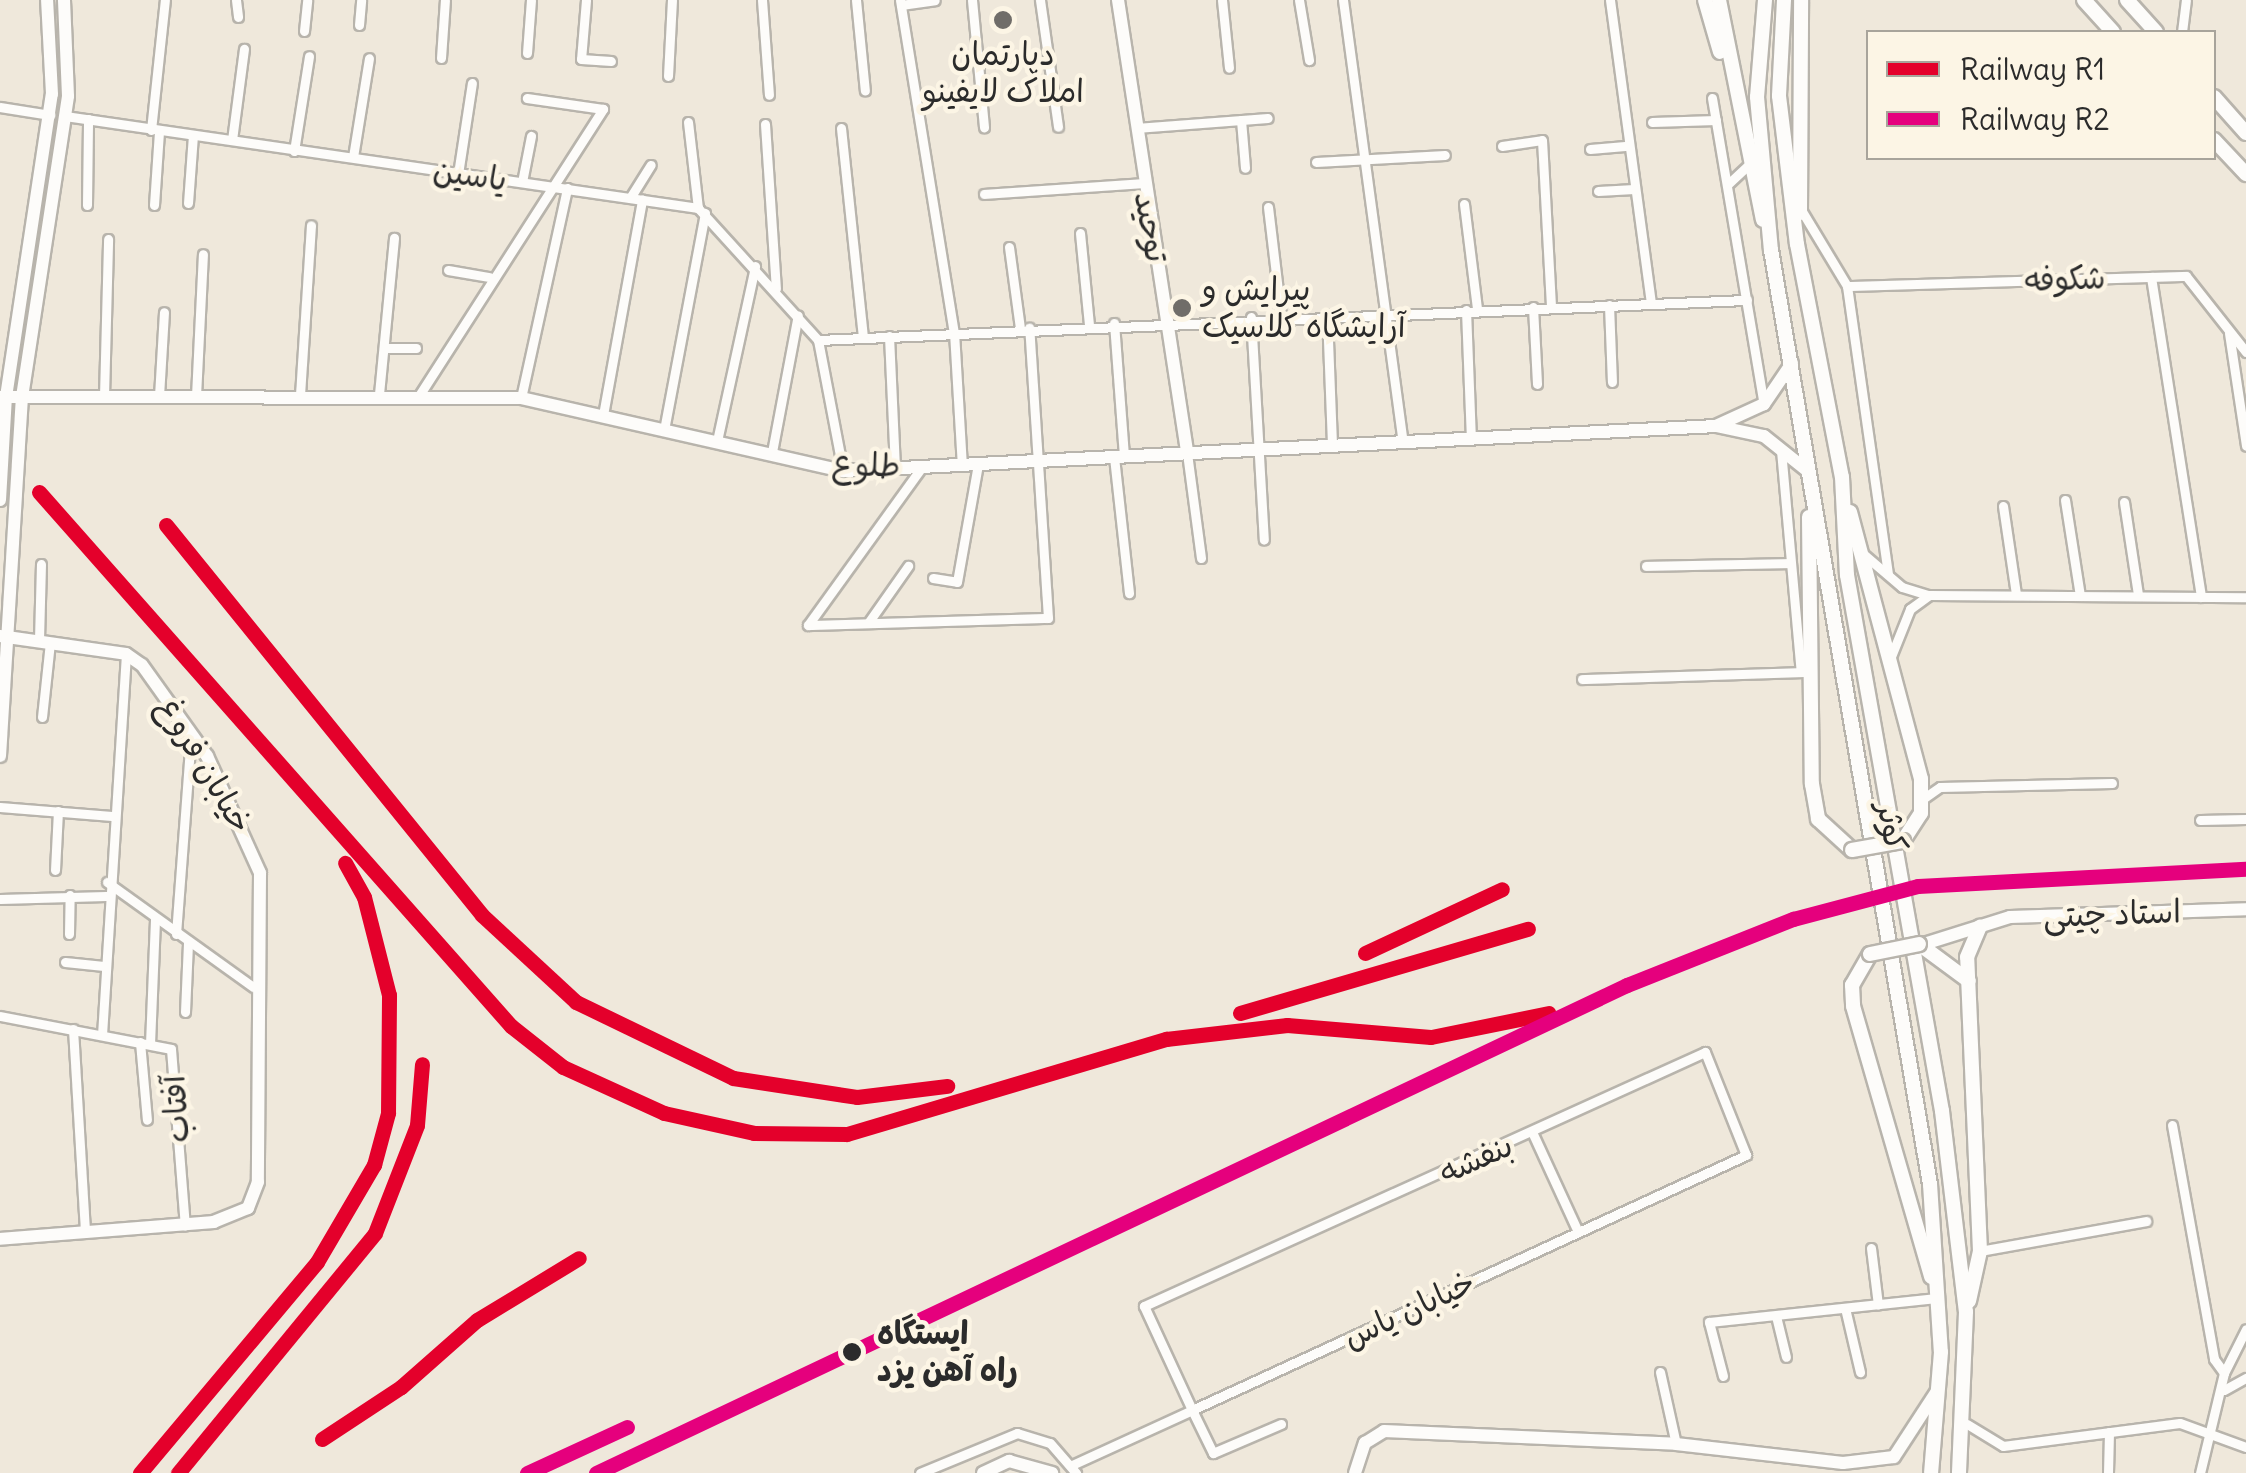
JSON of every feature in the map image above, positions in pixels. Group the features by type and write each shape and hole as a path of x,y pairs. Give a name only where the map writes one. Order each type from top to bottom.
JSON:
{"main road":[{"path":"1705,0 1733,89"},
{"path":"1719,0 1747,166 1771,250"},
{"path":"1765,0 1757,97 1771,250"},
{"path":"1784,0 1779,96 1797,244"},
{"path":"1797,244 1801,0"},
{"path":"2084,0 2111,30"},
{"path":"2127,0 2154,30"},
{"path":"2216,99 2246,133"},
{"path":"2216,142 2246,174"},
{"name":"کوثر","path":"1797,244 1842,477 1847,574 1942,1112 1966,1312 1967,1424 1960,1473"},
{"name":"کوثر","path":"1771,250 1930,1184 1940,1384 1931,1473"},
{"path":"1810,477 1805,672 1818,819 1852,850 1903,841 1924,798 1842,477"},
{"path":"1966,1312 1980,1251 1967,958 1980,926"},
{"path":"1937,1298 1853,1006 1852,985 1870,954 1922,944 1969,982"}],"street":[{"path":"0,500 3,397 50,115 47,0"},
{"path":"0,756 4,636 22,397 66,116 64,0"},
{"path":"154,205 155,131 166,0"},
{"path":"236,0 238,18"},
{"path":"304,31 308,0"},
{"path":"359,24 361,0"},
{"path":"441,58 445,0"},
{"path":"527,53 532,0"},
{"path":"586,0 581,59 611,61"},
{"path":"668,76 672,0"},
{"path":"762,0 769,95"},
{"path":"856,0 865,90"},
{"path":"935,0 901,2 954,332 962,465"},
{"path":"972,0 984,126"},
{"path":"1040,0 1058,127"},
{"name":"توحید","path":"1118,0 1187,453"},
{"path":"1222,0 1229,68"},
{"path":"1299,0 1309,60"},
{"path":"1343,0 1388,312 1402,442"},
{"path":"1610,0 1651,303"},
{"path":"2182,30 2186,0"},
{"path":"232,140 244,49"},
{"path":"294,151 309,56"},
{"path":"354,156 369,58"},
{"path":"458,174 472,84"},
{"path":"420,394 489,277 602,109 527,98"},
{"path":"1712,98 1764,404"},
{"path":"0,107 66,116"},
{"name":"یاسین","path":"66,116 568,188 701,211"},
{"path":"1136,128 1268,118"},
{"path":"87,206 88,119"},
{"path":"1241,120 1245,168"},
{"path":"1652,122 1716,120"},
{"path":"664,430 701,211 688,122"},
{"path":"765,124 776,288"},
{"path":"840,128 863,337"},
{"path":"188,203 193,135"},
{"path":"522,182 531,136"},
{"path":"1502,146 1542,140 1551,306"},
{"path":"1590,148 1628,146"},
{"path":"1316,162 1445,155"},
{"path":"630,198 651,165"},
{"path":"1728,184 1747,166"},
{"path":"984,194 1144,183"},
{"path":"521,398 568,188"},
{"path":"1598,191 1634,189"},
{"path":"603,415 642,200"},
{"path":"1464,204 1471,309 1471,438"},
{"path":"1268,206 1281,316"},
{"path":"1800,208 1848,286 1888,574"},
{"path":"701,211 776,288 818,340 843,471"},
{"path":"300,395 311,224"},
{"path":"1080,232 1090,324"},
{"path":"379,394 394,238"},
{"path":"104,396 108,239"},
{"path":"922,467 808,625 1048,618 1025,328 1009,247"},
{"path":"196,396 202,254"},
{"path":"717,441 755,266"},
{"path":"448,270 489,277"},
{"name":"شکوفه","path":"1848,286 2186,276 2246,352"},
{"path":"2150,277 2200,597"},
{"path":"818,340 1168,320 1747,300"},
{"path":"1609,304 1612,382"},
{"path":"1533,307 1536,384"},
{"path":"159,396 164,312"},
{"path":"772,452 798,314"},
{"path":"1326,314 1332,446"},
{"path":"1251,317 1264,540"},
{"path":"1114,323 1128,593"},
{"path":"2229,331 2246,446"},
{"path":"889,336 896,468"},
{"path":"384,348 416,348"},
{"path":"1716,426 1764,404 1792,363"},
{"name":"طلوع","path":"3,397 420,394 521,398 843,471 1716,426"},
{"path":"1716,426 1781,447 1810,477"},
{"path":"1582,679 1805,672 1789,563 1781,447"},
{"path":"1187,453 1201,558"},
{"path":"933,578 957,582 978,464"},
{"path":"2064,500 2080,596"},
{"path":"2124,502 2138,595"},
{"path":"2003,506 2016,594"},
{"path":"1859,550 1888,574 1928,595 2246,597"},
{"path":"1646,566 1789,563"},
{"path":"41,564 45,641 42,717"},
{"path":"868,623 908,566"},
{"path":"1890,660 1910,609 1928,595"},
{"path":"4,636 126,654 106,896 102,1034"},
{"name":"خیابان فروغ","path":"126,654 191,733 256,855 256,1196 237,1217 185,1225"},
{"path":"176,934 191,733"},
{"path":"1924,798 1940,787 2112,782"},
{"path":"0,807 112,816"},
{"path":"55,870 58,812"},
{"path":"2200,820 2246,819"},
{"path":"107,882 254,988"},
{"path":"70,894 70,934"},
{"path":"0,898 106,896"},
{"name":"استاد چیتی","path":"1922,944 2010,917 2246,909"},
{"path":"148,1120 145,1043 155,918"},
{"path":"184,1012 188,942"},
{"path":"65,962 104,966"},
{"name":"آفتاب","path":"0,1016 171,1048 185,1225"},
{"path":"73,1029 85,1232"},
{"name":"بنفشه","path":"1192,1410 1144,1306 1533,1134 1705,1052 1746,1155"},
{"path":"2172,1125 2214,1359 2224,1373"},
{"path":"1533,1134 1578,1232"},
{"name":"خیابان یاس","path":"1074,1469 1192,1410 1746,1155"},
{"path":"1980,1251 2146,1221"},
{"path":"0,1239 185,1225"},
{"path":"1871,1248 1878,1305"},
{"path":"1723,1376 1709,1322 1937,1298"},
{"path":"1845,1308 1860,1372"},
{"path":"1776,1316 1786,1357"},
{"path":"2200,1473 2212,1440 2224,1373 2246,1329"},
{"path":"1660,1372 1676,1444"},
{"path":"2223,1391 2246,1378"},
{"path":"1355,1473 1365,1443 1384,1432 1676,1444 1849,1468 1894,1457 1940,1384"},
{"path":"1192,1410 1214,1453 1281,1424"},
{"path":"1967,1424 2003,1446 2180,1422 2212,1440 2246,1447"},
{"path":"2108,1432 2108,1473"},
{"path":"920,1473 1004,1434 1050,1443 1074,1469"},
{"path":"983,1473 1009,1461 1052,1473"}],"rail line":[{"name":"R1","path":"39,492 511,1026 563,1067 664,1113 754,1133 847,1134 1166,1039 1287,1025 1431,1037 1549,1013"},
{"name":"R1","path":"166,525 482,915 576,1002 733,1078 857,1097 947,1086"},
{"name":"R1","path":"140,1473 317,1262 374,1165 388,1113 389,995 364,897 345,863"},
{"name":"R2","path":"596,1473 1627,985 1793,919 1918,886 2246,869"},
{"name":"R1","path":"1365,953 1502,889"},
{"name":"R1","path":"1240,1013 1528,929"},
{"name":"R1","path":"178,1473 375,1233 417,1125 422,1064"},
{"name":"R1","path":"322,1439 401,1387 477,1320 579,1258"},
{"name":"R2","path":"527,1473 627,1427"}],"place":[{"name":"دپارتمان املاک لایفینو","path":"1003,20"},
{"name":"پیرایش و آرایشگاه کلاسیک","path":"1182,308"},
{"name":"ایستگاه راه آهن یزد","path":"852,1352"}]}
